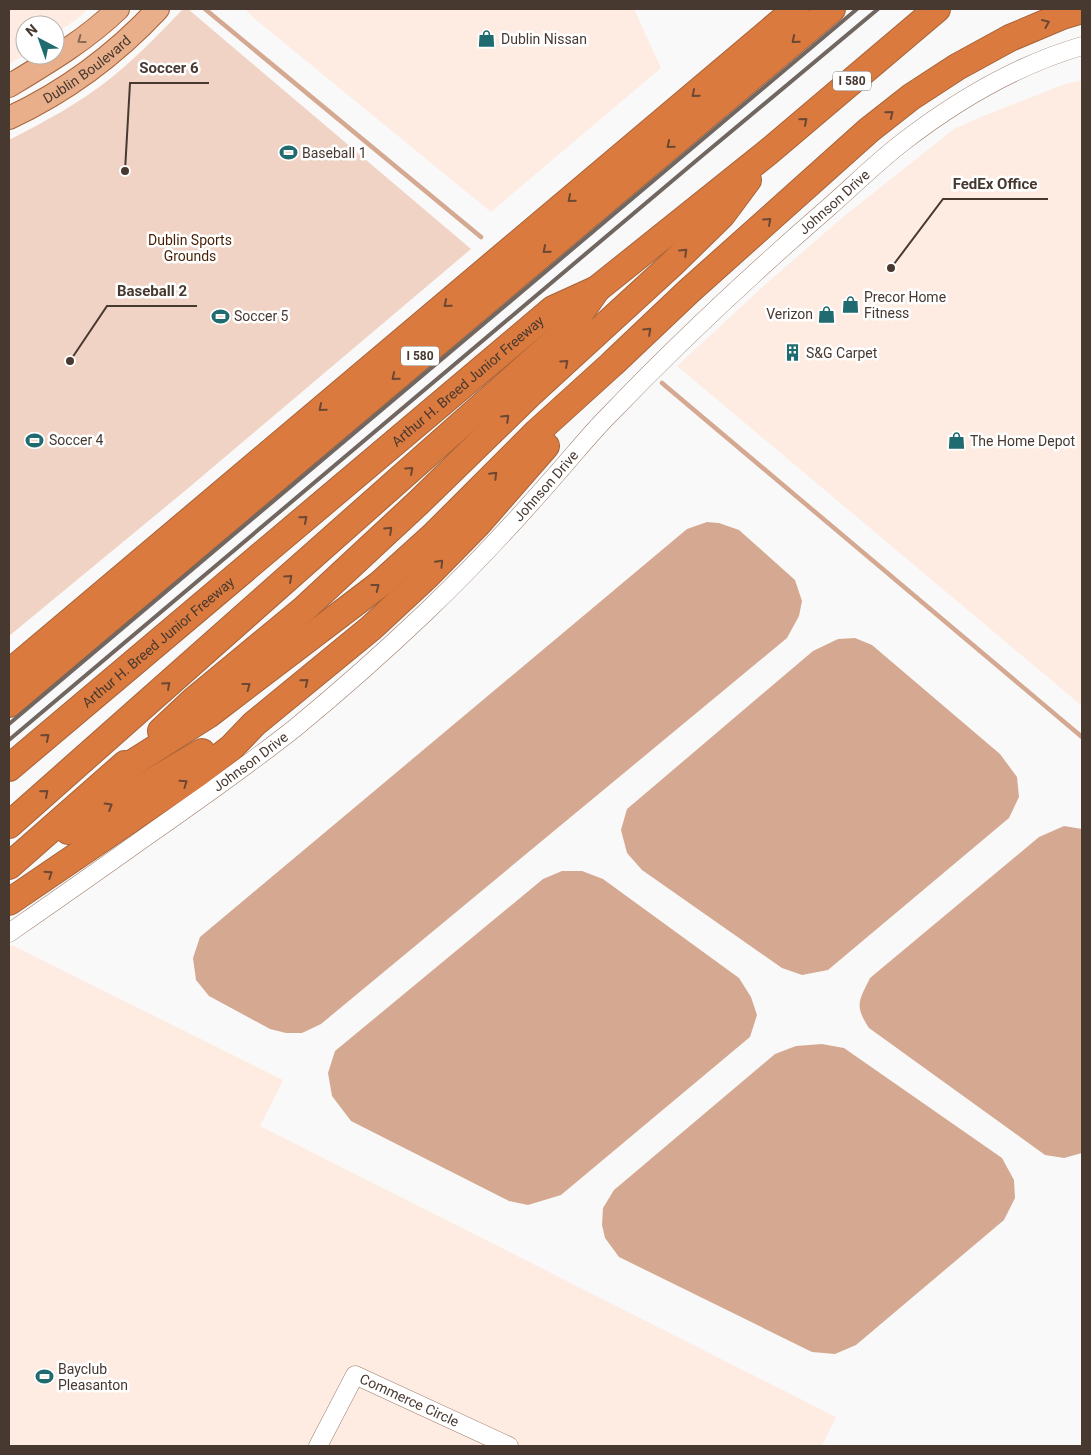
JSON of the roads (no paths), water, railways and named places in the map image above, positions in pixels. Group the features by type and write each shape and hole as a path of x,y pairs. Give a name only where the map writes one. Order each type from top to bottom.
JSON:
{"highway":[{"name":"I 580","path":"9,673 796,9"},
{"name":"I 580","path":"9,704 832,9"},
{"name":"Arthur H. Breed Junior Freeway","path":"9,768 553,309 597,289 767,153 937,9"},
{"path":"9,866 112,776 201,708 380,584 433,536 537,432 689,291 869,130 910,97 957,67 1010,38 1062,16 1082,10"},
{"path":"201,708 418,503 529,395 672,264 722,215 767,153"},
{"path":"9,825 570,328 597,289"},
{"path":"9,902 197,774 232,747 254,724 371,628 427,576 490,510 549,442 612,364"},
{"path":"9,870 71,828 254,724"}],"main road":[{"name":"Dublin Boulevard","path":"9,86 53,60 102,24 118,9"},
{"name":"Dublin Boulevard","path":"9,118 33,107 87,73 112,53 158,9"}],"street":[{"name":"Johnson Drive","path":"9,933 220,785 362,672 428,610 489,548 552,480 605,418 661,361 788,242 901,144 941,115 1022,68 1082,46"},
{"name":"Commerce Circle","path":"318,1446 355,1375 509,1446"}],"waterway":[{"path":"205,9 481,237"},
{"path":"662,383 1082,737"}],"railway":[{"path":"9,724 857,9"},
{"path":"9,740 878,9"}],"place":[{"name":"Dublin Nissan","path":"487,39"},
{"name":"Baseball 1","path":"288,153"},
{"name":"Soccer 6","path":"125,171"},
{"name":"FedEx Office","path":"891,268"},
{"name":"Precor Home Fitness","path":"850,305"},
{"name":"Verizon","path":"827,314"},
{"name":"Soccer 5","path":"220,316"},
{"name":"S&G Carpet","path":"792,353"},
{"name":"Baseball 2","path":"70,361"},
{"name":"Soccer 4","path":"35,440"},
{"name":"The Home Depot","path":"956,441"},
{"name":"Bayclub Pleasanton","path":"44,1377"}],"park label":[{"name":"Dublin Sports Grounds","path":"190,248"}]}
